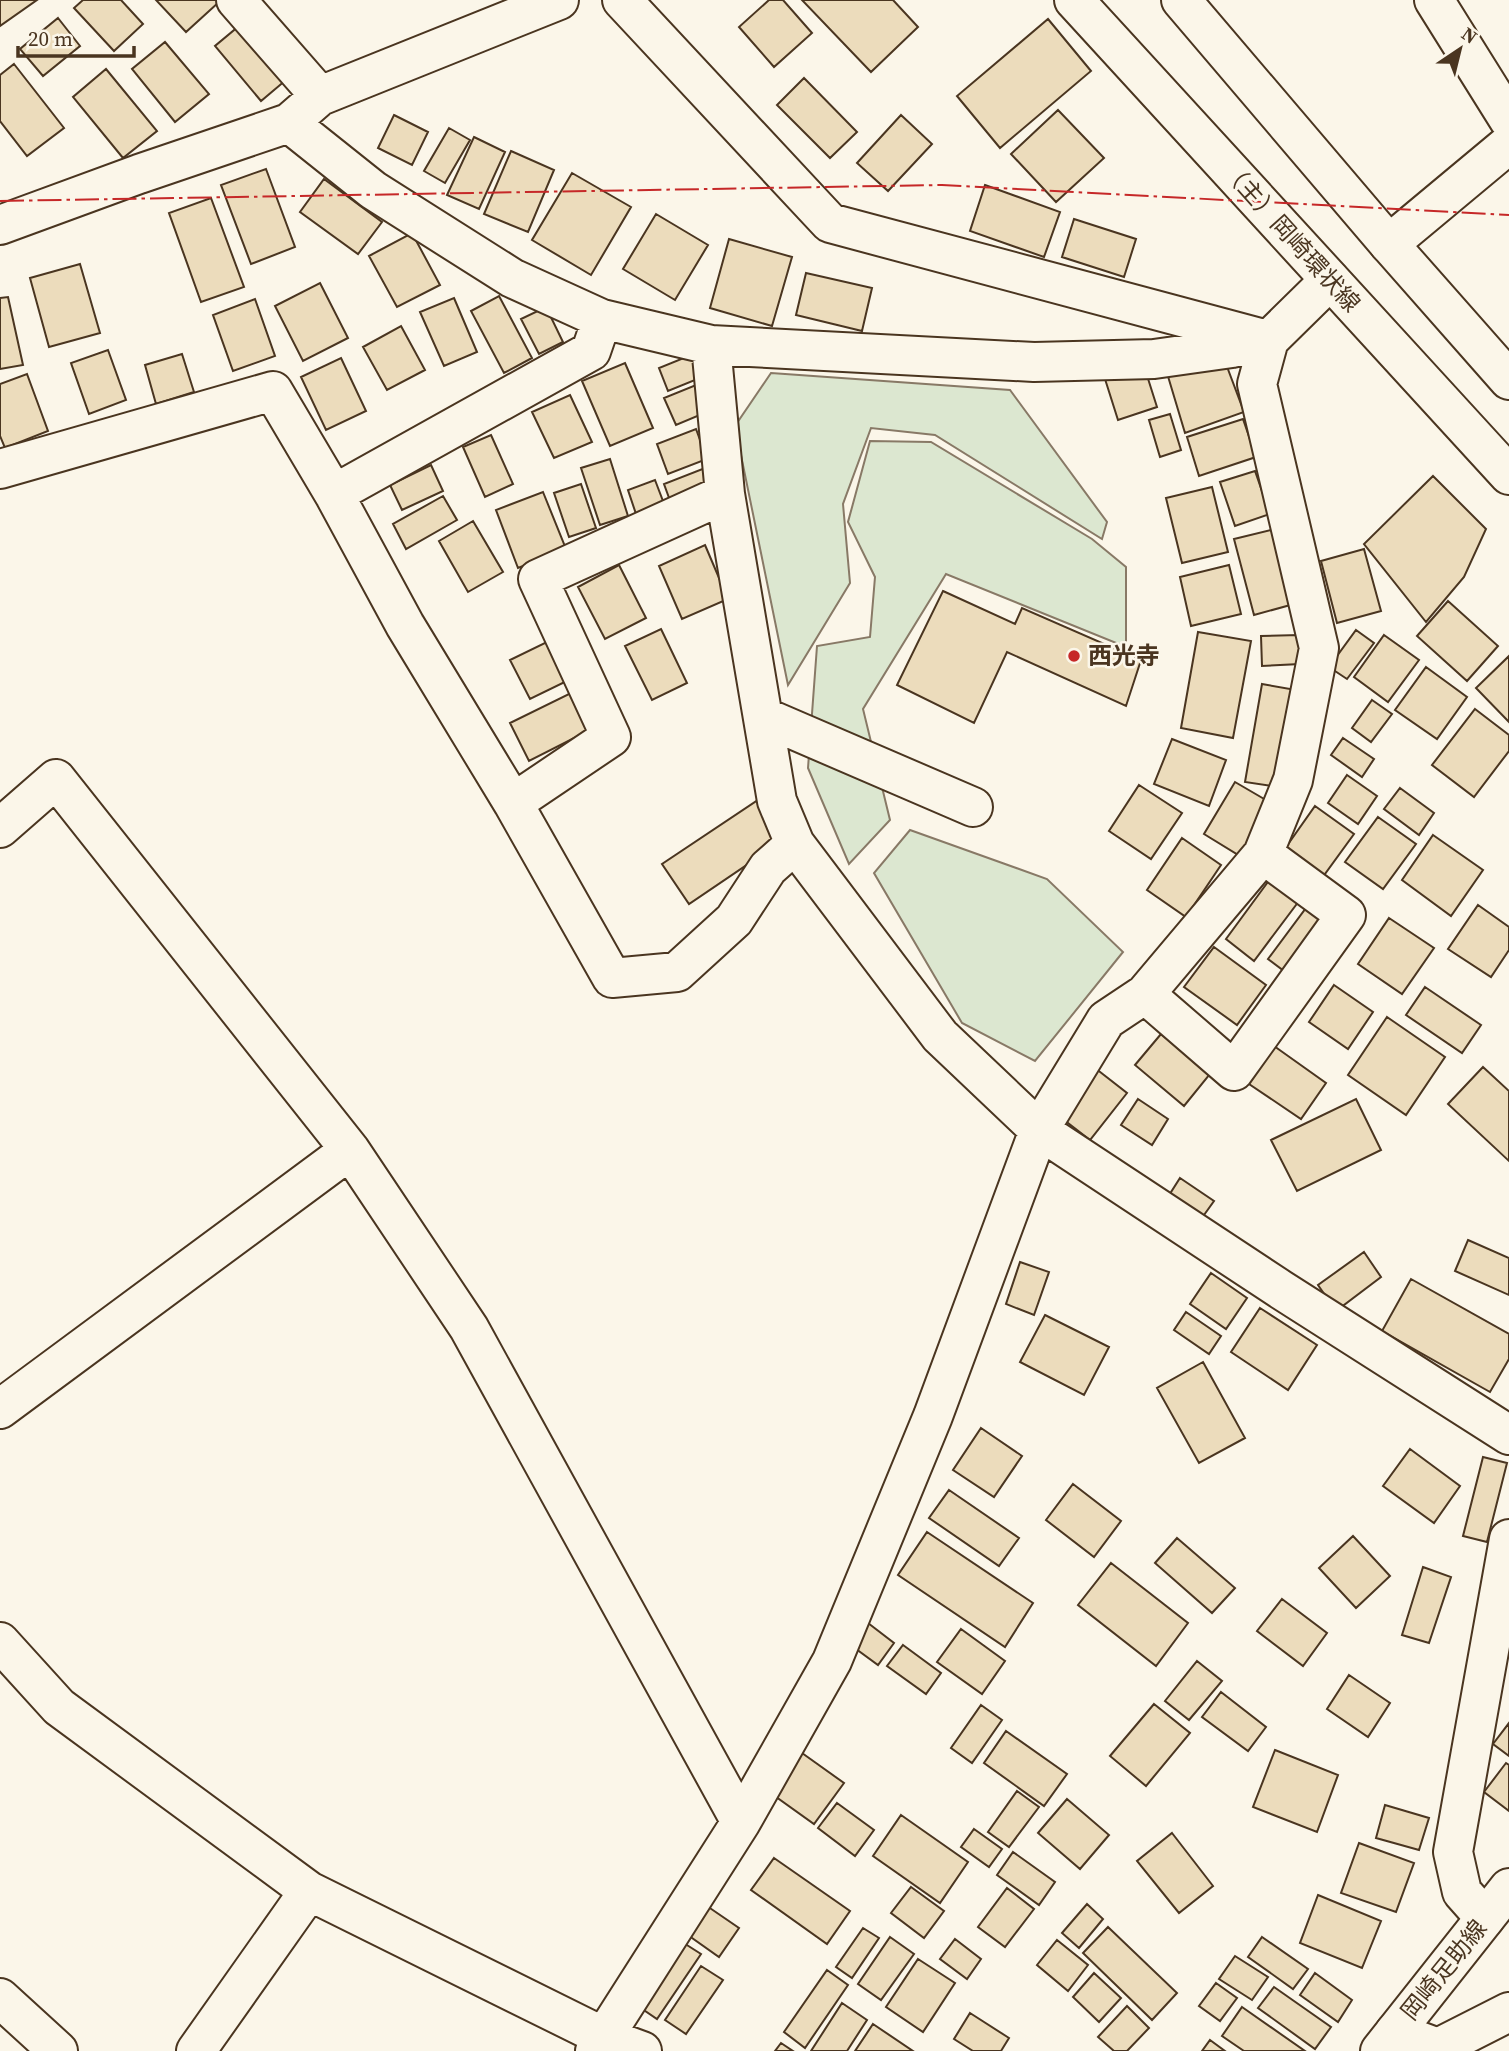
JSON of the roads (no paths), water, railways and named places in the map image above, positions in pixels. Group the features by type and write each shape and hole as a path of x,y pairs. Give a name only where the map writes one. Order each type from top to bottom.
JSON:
{"street":[{"path":"236,0 320,96"},
{"path":"0,225 289,123 320,96 559,0"},
{"path":"622,0 831,223 1269,340"},
{"name":"（主）岡崎環状線","path":"1074,0 1509,475"},
{"path":"1181,0 1509,380"},
{"path":"1434,0 1509,120"},
{"path":"289,123 373,190 512,278 601,319 711,345 1034,362 1154,359 1269,340"},
{"path":"1389,244 1509,144"},
{"path":"599,2044 741,1822 832,1661 933,1416 1039,1130 1106,1020 1145,994 1264,854 1293,779 1319,648 1257,384 1269,340 1330,280"},
{"path":"334,494 591,351 601,319"},
{"path":"711,345 724,494 777,801 795,844 940,1036 1039,1130 1280,1289 1509,1435"},
{"path":"0,469 273,391 334,494 405,625 513,803 612,978 677,972 734,920 768,868 795,844"},
{"path":"513,803 611,737 538,579 724,494"},
{"path":"764,717 974,807"},
{"path":"0,828 56,779 350,1150 469,1328 741,1822"},
{"path":"1145,994 1234,1071 1346,915 1264,854"},
{"path":"0,1409 350,1150"},
{"path":"1485,1918 1462,1892 1453,1852 1509,1539"},
{"path":"0,1642 59,1707 309,1891 599,2044 642,2051"},
{"name":"岡崎足助線","path":"1387,2041 1509,1888"},
{"path":"196,2051 309,1891"},
{"path":"0,1998 58,2051"},
{"path":"1387,2041 1438,2048 1509,2012"}],"place":[{"name":"西光寺","path":"1074,656"}]}
